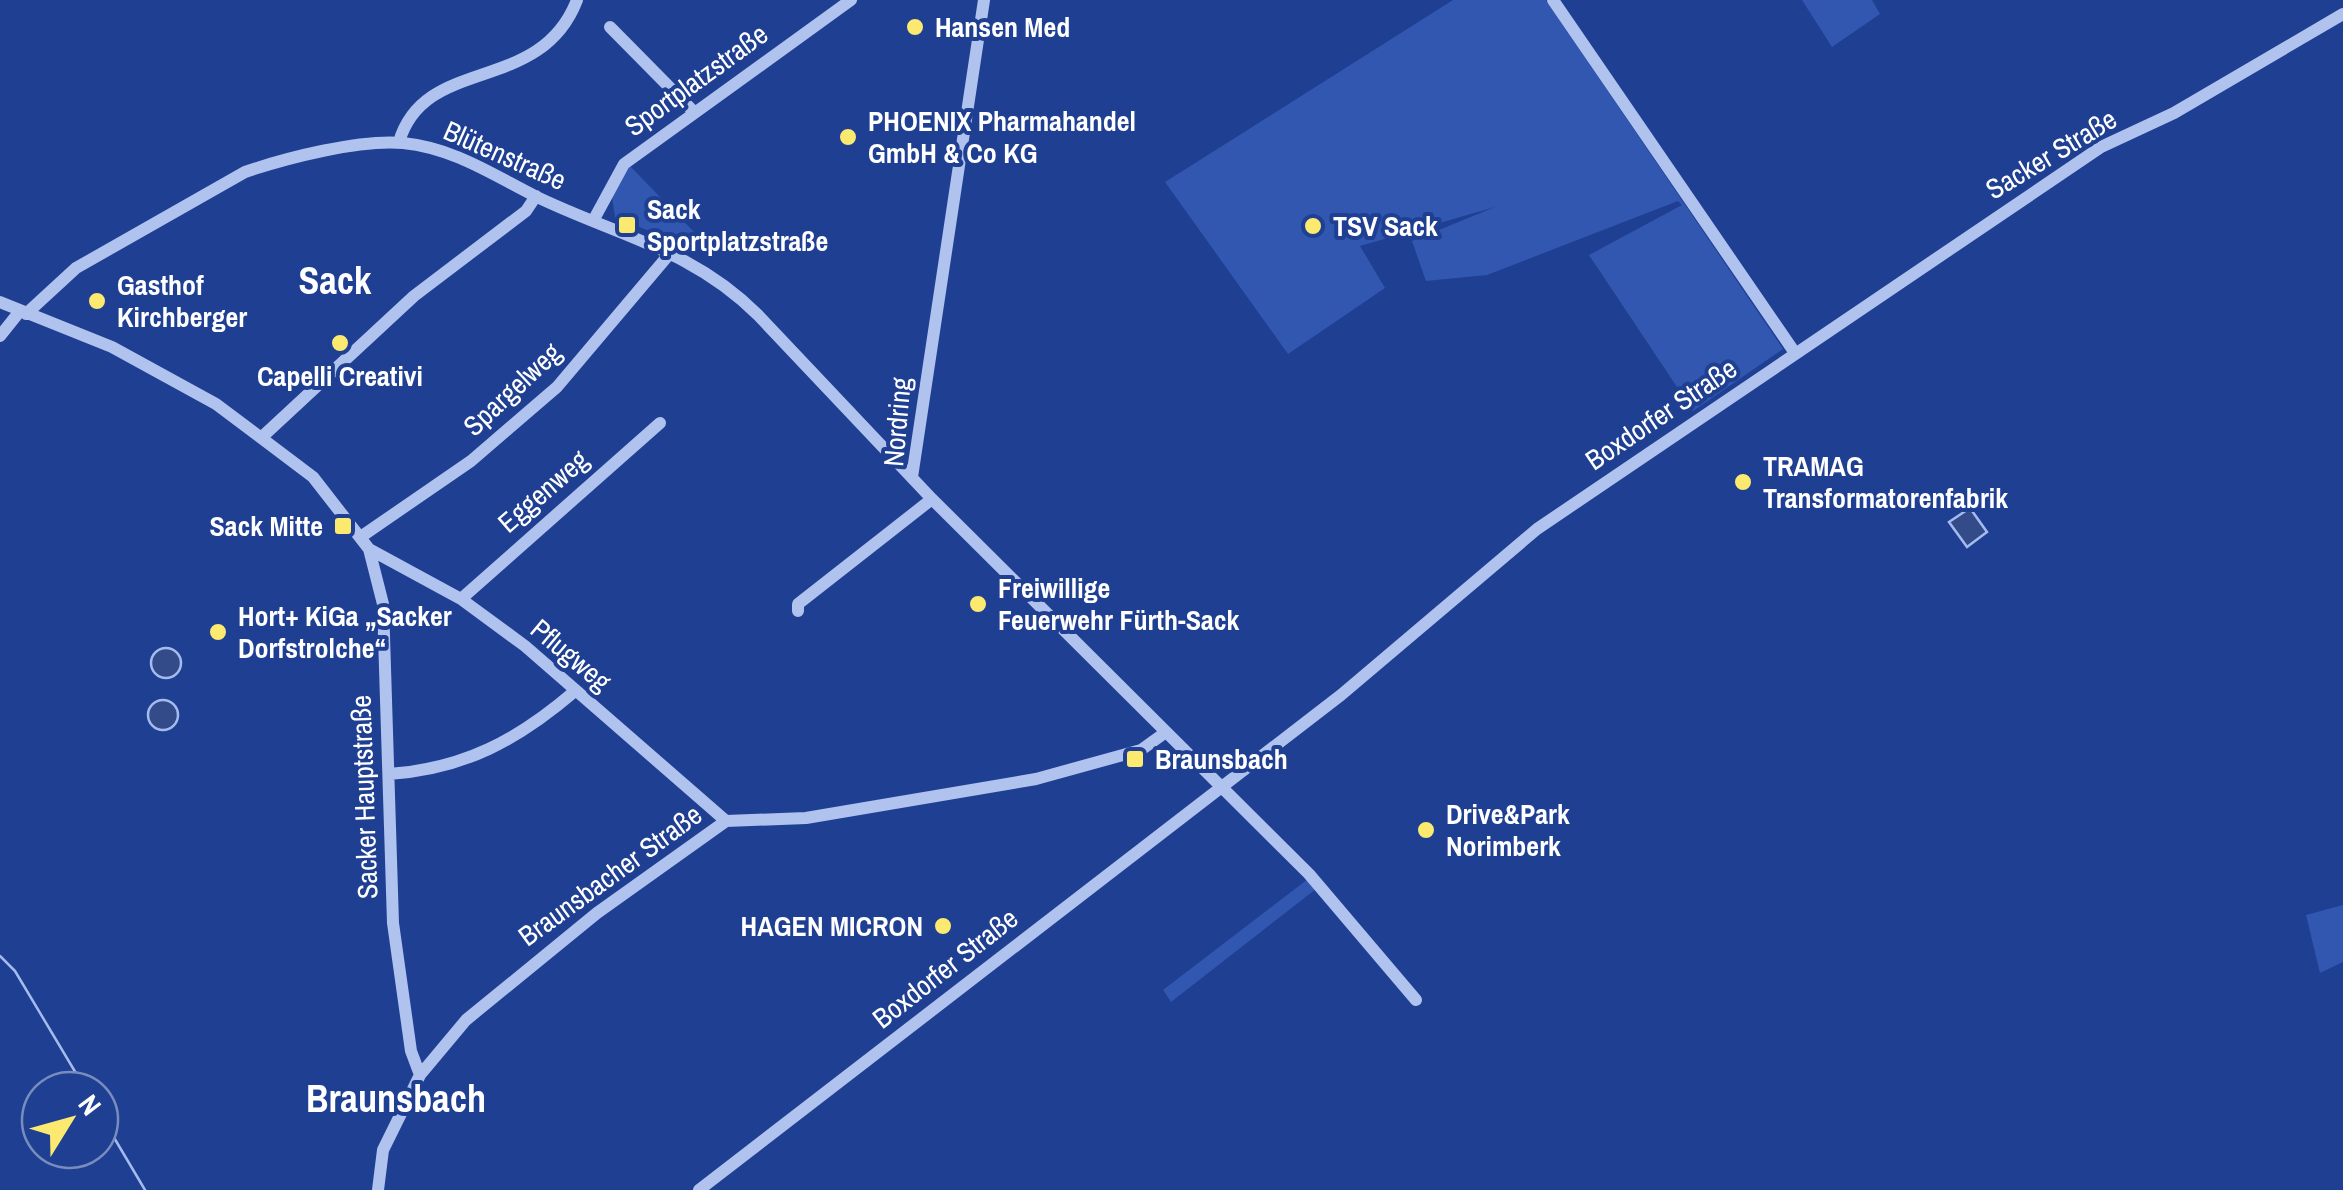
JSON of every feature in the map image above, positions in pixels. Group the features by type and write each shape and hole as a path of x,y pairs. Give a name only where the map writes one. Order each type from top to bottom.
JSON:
{"street":[{"path":"399,142 405,124 424,100 466,80 525,61 560,32 577,0"},
{"name":"Sportplatzstraße","path":"594,221 624,164 692,111 851,0"},
{"name":"Nordring","path":"984,0 912,478 1222,786"},
{"path":"1553,0 1795,353"},
{"name":"Sacker Straße","path":"1795,353 2101,147 2174,113 2343,14"},
{"path":"610,27 692,111"},
{"name":"Blütenstraße","path":"0,336 76,268 245,172 273,162 399,142 468,160 536,196 672,251 729,286 912,478"},
{"path":"262,437 414,296 526,212 536,196"},
{"name":"Spargelweg","path":"366,542 544,399 672,251"},
{"name":"Sacker Hauptstraße","path":"0,302 164,373 262,437 313,477 366,542 383,604 393,924 411,1051 420,1075"},
{"name":"Boxdorfer Straße","path":"699,1190 1341,694 1536,528 1795,353"},
{"name":"Eggenweg","path":"461,599 660,423"},
{"path":"798,612 798,604 932,499"},
{"name":"Pflugweg","path":"366,542 461,599 726,821"},
{"path":"389,774 441,768 502,746 574,692"},
{"name":"Braunsbacher Straße","path":"378,1190 383,1150 420,1075 466,1020 504,985 726,821 806,818 1036,779 1140,750 1166,732"},
{"path":"1222,786 1309,874 1416,1000"}],"shaded area":[{"name":"TSV Sack","path":"1453,0 1546,0 1783,349 1693,411 1589,255 1682,205 1678,201 1487,275 1426,281 1412,241 1495,207 1360,246 1385,288 1288,354 1165,182"},
{"path":"1802,0 1872,0 1880,14 1832,47"},
{"path":"630,166 694,232 686,246 615,217 612,197"},
{"path":"1970,508 1987,532 1967,547 1949,522"},
{"path":"166,648 177,652 181,663 177,674 166,678 155,674 151,663 155,652"},
{"path":"163,700 174,704 178,715 174,726 163,730 152,726 148,715 152,704"},
{"path":"1308,879 1316,889 1171,1002 1163,990"},
{"path":"2343,905 2343,962 2320,973 2306,915"}],"waterway":[{"path":"0,956 15,971 74,1070"},
{"path":"120,1148 145,1190"}],"place":[{"name":"Hansen Med","path":"915,27"},
{"name":"PHOENIX Pharmahandel GmbH & Co KG","path":"848,137"},
{"name":"Sack Sportplatzstraße","path":"627,225"},
{"name":"TSV Sack","path":"1313,226"},
{"name":"Gasthof Kirchberger","path":"97,301"},
{"name":"Capelli Creativi","path":"340,343"},
{"name":"TRAMAG Transformatorenfabrik","path":"1743,482"},
{"name":"Sack Mitte","path":"343,526"},
{"name":"Freiwillige Feuerwehr Fürth-Sack","path":"978,604"},
{"name":"Hort+ KiGa „Sacker Dorfstrolche“","path":"218,632"},
{"name":"Braunsbach","path":"1135,759"},
{"name":"Drive&Park Norimberk","path":"1426,830"},
{"name":"HAGEN MICRON","path":"943,926"}],"district":[{"name":"Sack","path":"335,281"},
{"name":"Braunsbach","path":"396,1099"}]}
